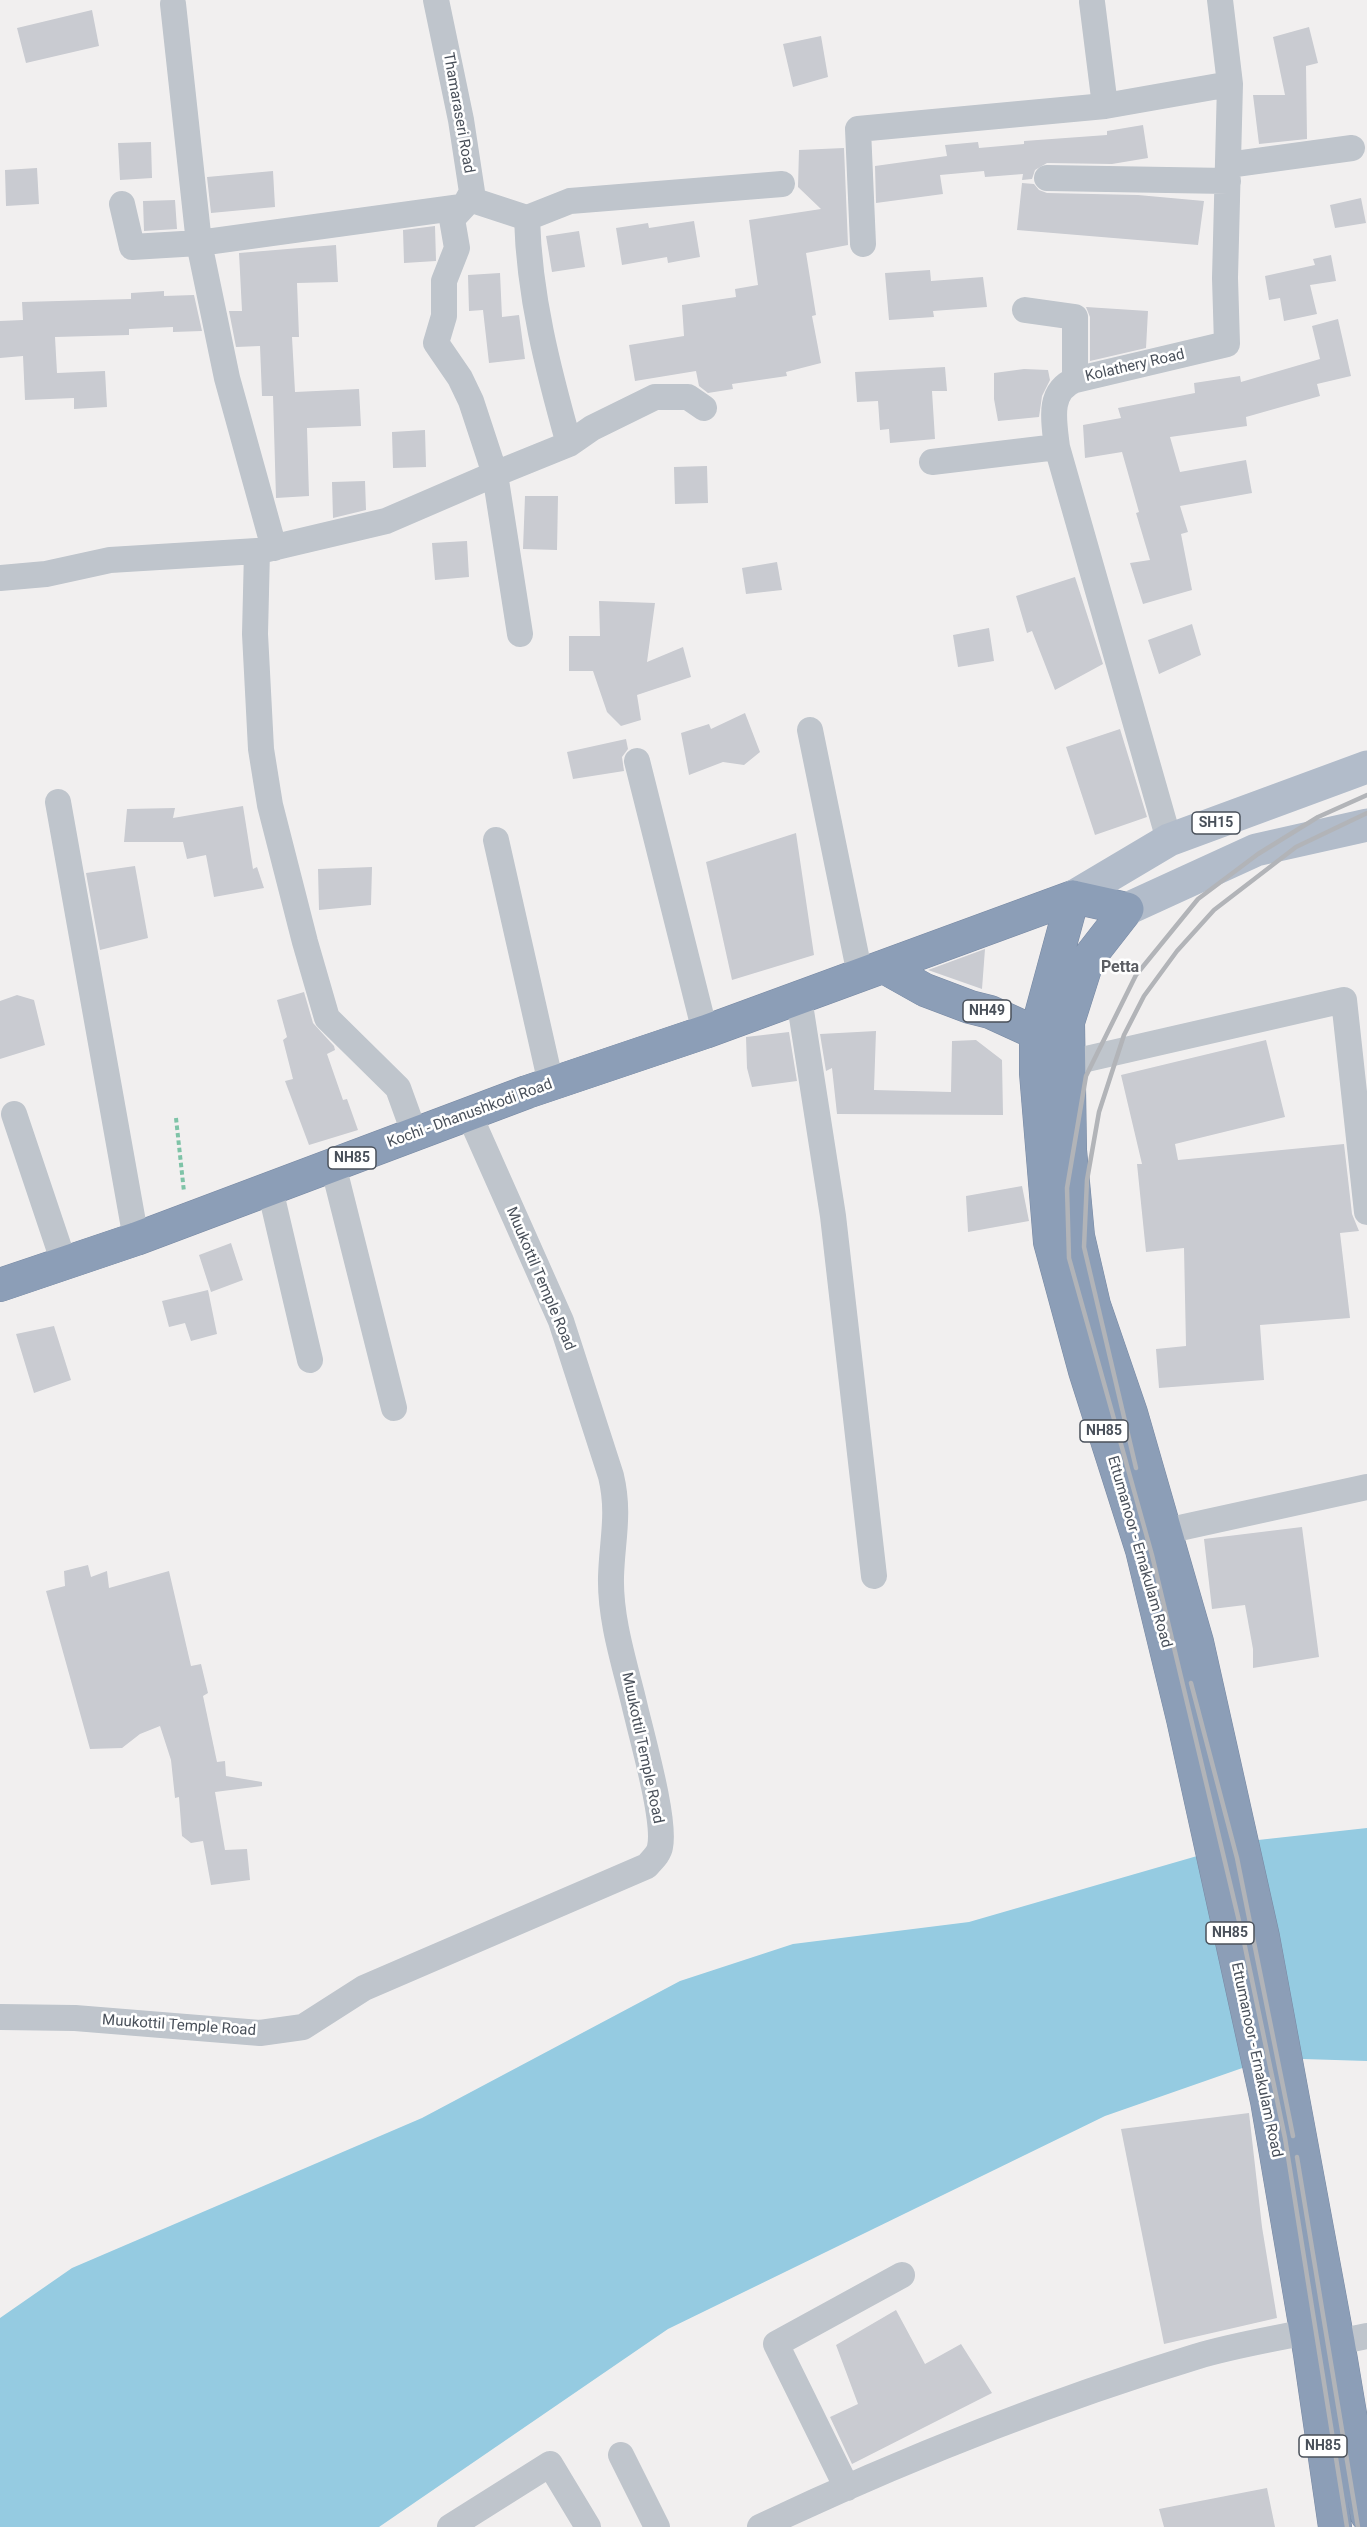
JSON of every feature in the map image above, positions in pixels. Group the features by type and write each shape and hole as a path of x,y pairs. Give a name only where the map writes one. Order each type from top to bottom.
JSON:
{"highway":[{"name":"Kochi - Dhanushkodi Road","path":"0,1286 136,1239 551,1084 799,998 884,974 1073,897"},
{"path":"1073,897 1127,909 1089,959 1068,1022 1070,1150 1078,1236 1094,1305 1131,1413 1166,1531 1183,1649"},
{"name":"Ettumanoor - Ernakulam Road","path":"1073,897 1036,1033 1036,1073 1050,1242 1085,1371 1142,1550 1183,1649 1288,2143 1306,2332 1334,2522"},
{"name":"NH49","path":"884,974 970,1007 990,1012 1069,1050"},
{"path":"1288,2143 1352,2339 1367,2513 1334,2522"}],"main road":[{"name":"SH15","path":"1073,897 1169,840 1367,768"},
{"path":"1127,909 1256,850 1367,825"}],"street":[{"name":"Thamaraseri Road","path":"436,0 461,120 471,192 452,219 457,248 444,281 444,316 436,343 460,378 471,401 495,474 520,634"},
{"name":"Kolathery Road","path":"1169,840 1057,447 1054,417 1056,398 1066,383 1227,344 1225,278 1230,84 1221,0"},
{"path":"1092,2 1105,106"},
{"path":"173,4 199,243 265,550 255,634 261,749 270,805 327,1018 398,1088 415,1134"},
{"path":"863,244 858,129 1105,106 1230,84"},
{"path":"1047,178 1228,173 1352,148"},
{"path":"122,204 132,247 199,243 465,203 527,218 570,201 782,184"},
{"path":"527,218 528,265 532,291 544,352 569,444"},
{"path":"1026,310 1075,317 1075,380"},
{"path":"0,578 46,574 110,560 265,550 386,521 569,444 592,428 654,397 688,397 704,408"},
{"path":"932,462 1057,447"},
{"path":"810,730 884,974"},
{"path":"637,761 705,1032"},
{"path":"58,802 136,1239"},
{"path":"496,840 551,1084"},
{"path":"799,998 833,1216 874,1576"},
{"path":"1069,1050 1344,1000 1367,1212"},
{"path":"14,1114 64,1263"},
{"name":"Muukottil Temple Road","path":"0,2017 75,2018 260,2033 303,2027 364,1988 647,1866 660,1849 660,1826 652,1780 615,1625 611,1577 617,1525 617,1499 561,1321 469,1114"},
{"path":"333,1165 394,1408"},
{"path":"270,1189 310,1360"},
{"path":"1166,1531 1367,1487"},
{"path":"847,2488 776,2344 902,2275"},
{"path":"760,2527 965,2439 1103,2388 1197,2357 1306,2332"},
{"path":"621,2455 657,2527"},
{"path":"450,2527 550,2464 588,2527"}],"path":[{"path":"176,1118 187,1220"}],"water":[{"path":"1367,1828 1367,2061 1271,2058 1105,2116 668,2329 379,2527 0,2527 0,2318 72,2268 422,2118 680,1981 793,1944 969,1922 1249,1841"}],"building":[{"path":"92,10 99,46 26,63 17,28"},
{"path":"1309,27 1318,63 1306,66 1307,139 1259,144 1253,95 1285,95 1273,37"},
{"path":"821,36 828,77 793,87 783,44"},
{"path":"1143,125 1148,158 1112,164 1047,163 1035,170 1032,179 1022,180 1023,174 985,177 984,171 940,175 943,194 876,203 875,166 947,156 945,145 978,142 979,148 1024,144 1024,141 1107,135 1107,131"},
{"path":"151,142 152,178 120,180 118,143"},
{"path":"844,148 848,245 806,253 816,315 812,316 821,363 786,372 787,376 732,384 733,389 708,393 699,386 696,371 635,381 629,345 684,336 682,305 736,297 735,289 758,285 749,220 821,209 798,187 799,150"},
{"path":"37,168 39,204 6,206 5,170"},
{"path":"273,171 275,207 211,213 207,177"},
{"path":"1022,183 1034,184 1039,190 1047,193 1138,195 1204,201 1198,245 1017,230"},
{"path":"1361,198 1366,223 1335,228 1330,205"},
{"path":"175,200 177,229 144,231 143,201"},
{"path":"694,221 700,257 668,263 667,257 622,265 616,228 648,223 649,228"},
{"path":"435,226 436,261 404,263 403,230"},
{"path":"579,231 585,267 552,272 546,236"},
{"path":"336,245 338,282 297,283 299,337 292,337 295,392 359,389 361,426 307,428 309,496 276,498 273,396 262,396 260,346 236,347 229,311 242,311 239,253"},
{"path":"1331,255 1336,281 1310,285 1317,314 1284,321 1280,298 1269,300 1265,276 1315,265 1313,259"},
{"path":"930,270 931,281 983,277 987,307 933,311 934,317 889,320 885,273"},
{"path":"500,273 502,317 519,315 525,359 489,363 483,310 469,311 468,275"},
{"path":"164,291 164,296 194,295 202,331 173,332 173,327 129,329 129,335 55,337 57,373 105,371 107,407 74,409 74,398 25,400 23,356 0,358 0,321 23,320 22,302 131,299 131,293"},
{"path":"1086,307 1148,311 1146,348 1090,361 1090,317"},
{"path":"1338,319 1351,376 1317,384 1320,396 1246,417 1247,426 1170,437 1180,472 1246,460 1252,493 1180,506 1188,532 1181,534 1192,590 1143,604 1130,563 1150,560 1122,452 1085,458 1083,425 1121,418 1118,408 1195,393 1194,383 1240,376 1241,382 1320,359 1312,326"},
{"path":"945,367 947,391 932,391 935,439 890,443 889,429 880,430 878,401 857,402 855,372"},
{"path":"1024,369 1048,370 1050,380 1042,396 1039,417 998,421 994,399 994,373"},
{"path":"425,430 426,467 393,468 392,432"},
{"path":"707,466 708,503 675,504 674,467"},
{"path":"365,481 366,510 333,518 332,482"},
{"path":"525,496 558,496 557,550 523,549"},
{"path":"467,541 469,577 435,580 432,543"},
{"path":"777,562 782,590 746,594 742,568"},
{"path":"1075,577 1103,664 1055,690 1032,631 1027,633 1016,596"},
{"path":"599,601 655,603 647,662 683,647 691,677 637,695 641,720 621,726 607,712 593,671 569,671 569,636 600,636"},
{"path":"1192,624 1201,655 1159,674 1148,640"},
{"path":"989,628 994,661 958,667 953,635"},
{"path":"745,713 760,752 744,765 723,762 689,775 681,733 709,724 711,729"},
{"path":"1120,729 1147,817 1095,835 1066,747"},
{"path":"626,739 628,749 622,757 624,771 573,779 567,752"},
{"path":"243,806 253,869 257,867 264,888 214,897 206,855 187,859 183,842 124,842 127,809 175,808 173,818"},
{"path":"796,833 814,955 732,980 706,862"},
{"path":"135,866 148,938 100,950 86,873"},
{"path":"372,867 371,905 319,910 318,869"},
{"path":"985,949 982,989 928,970"},
{"path":"304,992 313,1023 334,1046 335,1050 327,1054 343,1100 347,1099 358,1130 309,1145 285,1081 293,1079 283,1040 287,1037 277,1000"},
{"path":"17,995 34,1000 45,1045 0,1059 0,1001"},
{"path":"876,1031 874,1090 951,1092 952,1041 976,1040 1002,1060 1003,1115 837,1114 832,1068 826,1071 820,1034"},
{"path":"789,1032 797,1081 752,1087 747,1068 746,1037"},
{"path":"1266,1040 1285,1117 1175,1144 1178,1160 1344,1144 1352,1214 1359,1231 1340,1233 1350,1318 1260,1325 1264,1380 1159,1388 1156,1349 1186,1346 1184,1248 1146,1252 1137,1164 1142,1164 1121,1075"},
{"path":"1022,1186 1029,1221 968,1232 966,1196"},
{"path":"231,1243 243,1280 211,1292 199,1255"},
{"path":"208,1290 217,1334 191,1341 185,1323 169,1327 162,1301"},
{"path":"54,1326 71,1380 34,1393 16,1334"},
{"path":"1302,1527 1319,1657 1253,1668 1253,1649 1245,1605 1212,1609 1204,1539"},
{"path":"88,1565 91,1577 107,1571 109,1588 169,1571 191,1666 201,1664 208,1693 203,1696 217,1762 225,1761 226,1776 262,1782 262,1786 215,1792 225,1850 247,1849 250,1880 211,1885 203,1841 191,1843 182,1836 179,1797 175,1798 171,1760 160,1726 140,1734 122,1748 90,1749 46,1591 65,1586 64,1571"},
{"path":"1249,2113 1262,2227 1277,2318 1164,2344 1121,2129"},
{"path":"896,2310 925,2364 961,2344 992,2393 852,2464 830,2417 858,2404 836,2345"},
{"path":"1267,2488 1275,2527 1164,2527 1159,2509"}],"railway":[{"path":"1347,2527 1285,2138 1244,1942 1152,1555 1069,1258 1067,1188 1086,1076 1136,975 1198,899 1258,854 1318,817 1367,795"},
{"path":"1136,1468 1084,1247 1087,1180 1099,1112 1124,1035 1144,996 1177,951 1214,910 1296,847 1367,813"},
{"path":"1191,1683 1237,1858 1293,2136"},
{"path":"1297,2157 1358,2527"}],"district":[{"name":"Petta","path":"1120,968"}]}
